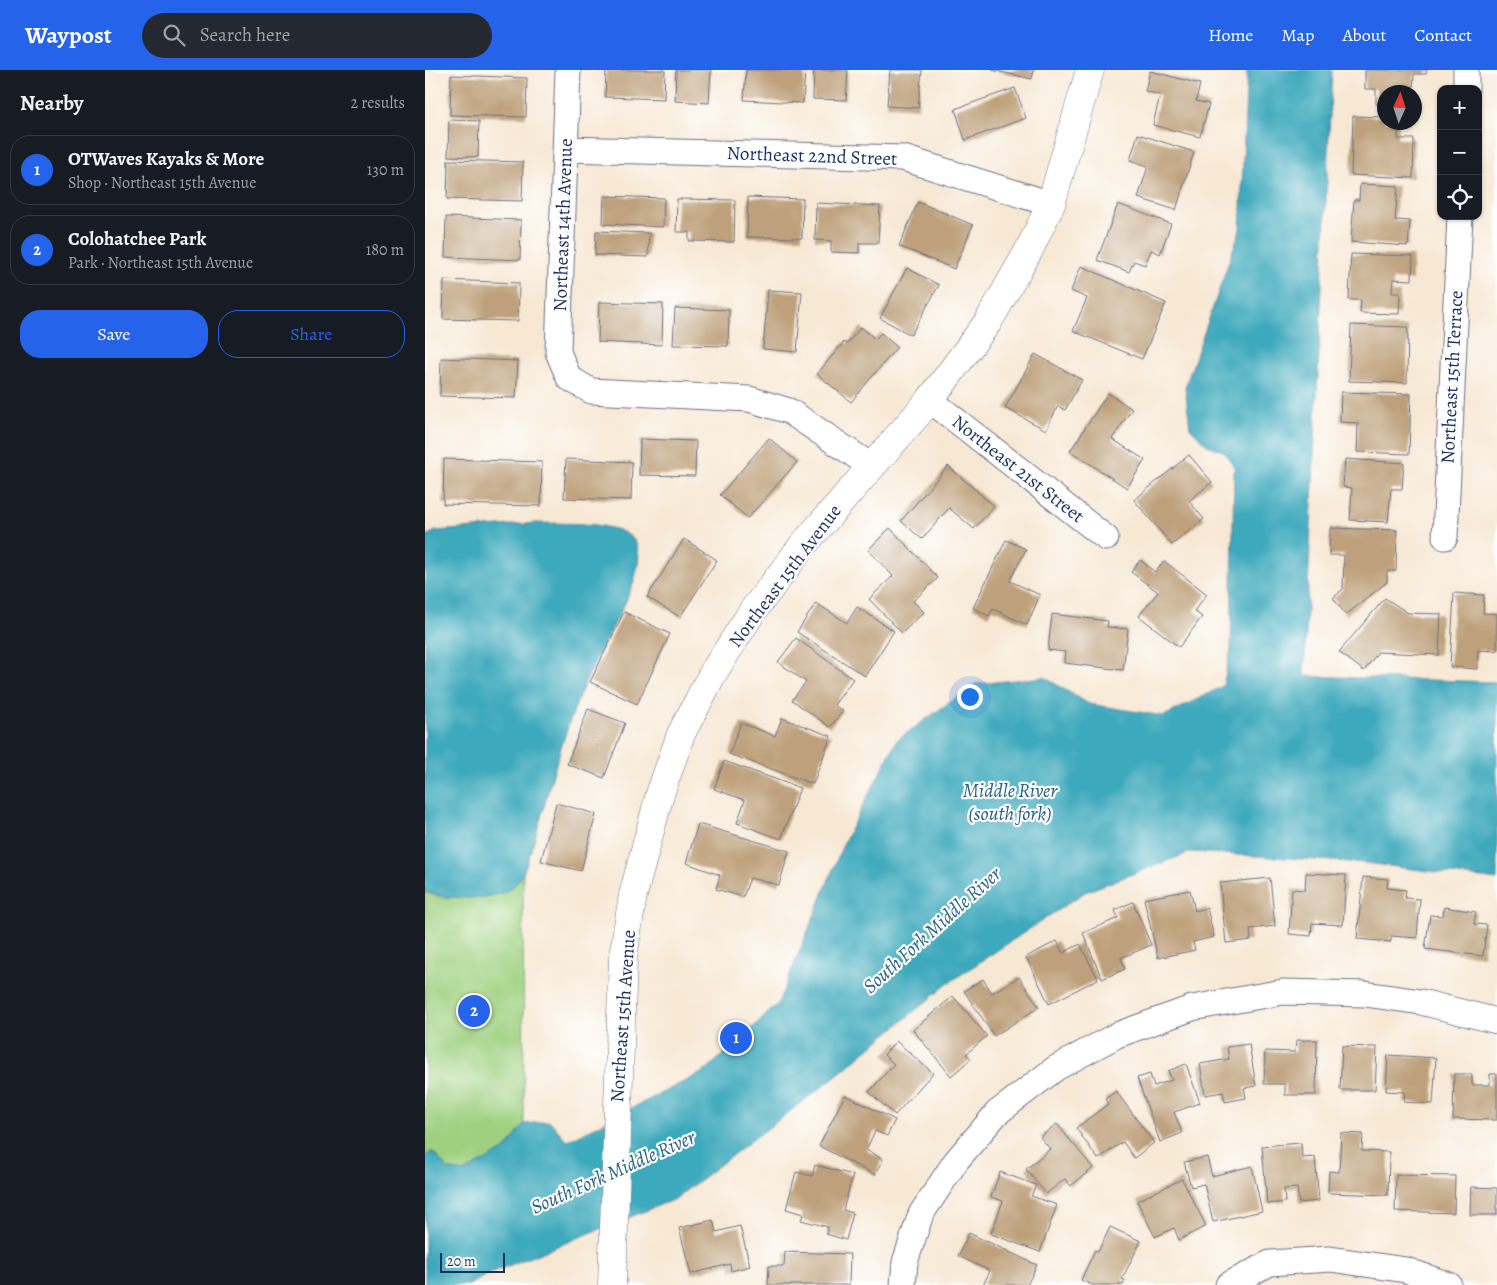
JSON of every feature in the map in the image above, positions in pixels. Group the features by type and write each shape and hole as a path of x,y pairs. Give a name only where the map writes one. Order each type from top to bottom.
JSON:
{"street":[{"name":"Northeast 14th Avenue","path":"568,70 558,352 569,378 591,391 749,399 789,411 871,466"},
{"name":"Northeast 15th Avenue","path":"612,1285 617,1088 623,957 633,895 660,794 681,734 713,673 752,612 803,545 930,400 988,322 1029,250 1051,204 1090,70"},
{"path":"1466,85 1467,70"},
{"name":"Northeast 22nd Street","path":"566,149 903,158 1051,204"},
{"name":"Northeast 15th Terrace","path":"1445,537 1460,220"},
{"name":"Northeast 21st Street","path":"930,400 1106,538"},
{"path":"903,1285 905,1262 921,1214 956,1161 997,1113 1056,1068 1117,1035 1192,1008 1283,992 1365,994 1421,1002 1497,1021"},
{"path":"1228,1285 1270,1263 1329,1259 1406,1270 1449,1285"}],"green space":[{"path":"523,874 524,1124 507,1148 425,1206 425,892 444,898 511,889"}],"water":[{"name":"Middle River (south fork)","path":"1247,70 1332,70 1304,676 1497,682 1497,880 1366,863 1191,852 1085,892 950,982 822,1087 675,1199 488,1274 469,1285 425,1285 425,1193 429,1189 425,1185 425,1157 432,1151 448,1169 465,1172 507,1148 524,1124 550,1121 567,1141 705,1071 778,1004 844,842 897,740 975,684 1044,677 1089,704 1164,716 1223,686 1231,648 1234,467 1225,452 1207,445 1190,428 1185,387 1240,230"},
{"path":"536,523 586,524 613,528 623,532 632,538 638,548 635,577 622,610 601,649 573,712 523,874 510,889 491,896 456,898 425,892 425,536 436,531"}],"building":[{"path":"606,70 665,70 664,99 605,97"},
{"path":"676,70 711,70 709,103 675,101"},
{"path":"746,70 805,70 803,103 744,100"},
{"path":"814,70 848,70 846,100 813,99"},
{"path":"890,70 922,70 918,108 887,106"},
{"path":"992,70 1034,70 1032,79"},
{"path":"1365,70 1427,70 1426,74 1414,74 1413,85 1377,85 1377,104 1376,89 1365,89"},
{"path":"1150,71 1200,84 1196,101 1209,104 1200,137 1153,125 1160,95 1145,91"},
{"path":"451,75 527,78 526,117 450,115"},
{"path":"1015,88 1026,118 965,140 955,109"},
{"path":"1353,116 1377,117 1377,130 1399,130 1398,139 1414,139 1413,178 1351,175"},
{"path":"449,120 479,121 478,157 448,156"},
{"path":"1138,134 1194,152 1176,210 1138,198 1148,166 1130,160"},
{"path":"448,160 523,162 522,201 447,199"},
{"path":"1360,184 1398,186 1395,220 1410,221 1408,246 1351,242 1354,200 1359,200"},
{"path":"604,196 664,198 663,227 603,224"},
{"path":"748,197 803,199 802,238 747,237"},
{"path":"677,199 735,200 734,242 689,241 689,232 676,232"},
{"path":"918,202 973,225 954,269 899,246"},
{"path":"816,203 880,206 878,243 859,243 859,253 831,252 831,241 815,240"},
{"path":"1118,204 1171,224 1160,254 1151,250 1145,265 1134,261 1129,272 1097,260"},
{"path":"446,217 521,220 520,260 445,257"},
{"path":"596,231 649,233 648,257 595,255"},
{"path":"1351,254 1413,256 1412,280 1393,279 1392,293 1400,293 1399,314 1360,313 1361,300 1349,300"},
{"path":"1081,266 1166,303 1142,359 1073,331 1087,298 1071,291"},
{"path":"907,268 939,285 911,335 880,318"},
{"path":"444,280 519,283 518,321 443,319"},
{"path":"768,290 802,292 797,352 763,349"},
{"path":"599,302 663,304 662,345 598,342"},
{"path":"675,308 729,310 728,346 673,345"},
{"path":"1351,325 1408,327 1407,383 1349,381"},
{"path":"861,327 875,339 881,333 897,347 851,402 817,374 844,342 847,344"},
{"path":"1035,354 1082,380 1065,410 1058,406 1046,430 1005,408"},
{"path":"441,358 518,361 516,398 440,396"},
{"path":"1341,392 1411,394 1409,454 1357,452 1358,423 1340,422"},
{"path":"1108,393 1132,409 1112,439 1145,460 1127,488 1070,451"},
{"path":"769,438 797,462 748,518 720,495"},
{"path":"640,439 696,441 695,476 639,475"},
{"path":"1189,455 1212,482 1189,501 1204,519 1172,545 1134,500"},
{"path":"444,459 542,462 541,506 443,504"},
{"path":"566,459 632,462 631,500 564,498"},
{"path":"1345,459 1404,463 1402,489 1391,489 1388,522 1350,520 1352,488 1343,487"},
{"path":"948,466 994,506 974,529 949,508 922,539 901,521"},
{"path":"890,528 938,578 913,601 924,612 902,633 869,599 893,576 868,550"},
{"path":"1330,528 1397,530 1396,571 1387,571 1387,582 1346,615 1333,598 1343,589 1344,555 1329,555"},
{"path":"684,539 717,560 680,617 647,597"},
{"path":"1006,540 1026,549 1010,581 1040,595 1027,625 993,609 989,616 973,608"},
{"path":"1140,560 1155,572 1164,561 1207,594 1194,611 1202,617 1179,647 1139,616 1158,592 1131,572"},
{"path":"1454,593 1484,595 1483,613 1497,614 1497,651 1478,650 1477,669 1450,667"},
{"path":"1385,598 1408,613 1441,614 1439,655 1378,652 1364,671 1339,652"},
{"path":"816,603 847,623 857,607 894,631 865,676 797,632"},
{"path":"624,612 670,634 637,704 590,682"},
{"path":"1052,614 1108,621 1107,627 1128,629 1123,670 1064,663 1065,652 1048,650"},
{"path":"796,638 853,679 834,705 843,711 830,727 792,700 806,682 778,662"},
{"path":"588,709 625,723 604,778 567,764"},
{"path":"782,718 831,736 813,784 729,754 741,723 775,736"},
{"path":"724,761 800,788 781,839 737,823 745,800 714,789"},
{"path":"556,803 596,814 581,871 541,861"},
{"path":"698,824 789,851 779,885 750,878 743,897 716,889 720,875 686,863"},
{"path":"1306,873 1346,875 1343,925 1312,923 1311,936 1289,934 1292,889 1305,890"},
{"path":"1363,877 1388,879 1387,888 1406,890 1405,898 1420,899 1417,938 1391,936 1391,942 1357,939"},
{"path":"1270,878 1275,926 1250,929 1251,940 1226,943 1220,883"},
{"path":"1190,890 1195,911 1207,908 1214,937 1193,942 1195,950 1158,958 1144,899"},
{"path":"1133,902 1151,945 1121,958 1125,969 1102,979 1083,933 1118,918 1115,910"},
{"path":"1444,907 1476,912 1474,924 1487,925 1483,956 1425,949 1430,915 1443,916"},
{"path":"1057,941 1063,953 1080,944 1098,979 1049,1004 1026,957"},
{"path":"1019,977 1039,1007 994,1036 964,991 983,979 992,993"},
{"path":"953,996 987,1036 966,1054 971,1059 951,1076 913,1030"},
{"path":"1296,1040 1317,1040 1316,1095 1285,1095 1285,1084 1264,1084 1265,1051 1295,1052"},
{"path":"896,1041 933,1073 895,1115 869,1092 894,1064 884,1055"},
{"path":"1249,1044 1256,1086 1244,1088 1246,1098 1225,1102 1223,1092 1205,1095 1200,1064 1229,1059 1227,1047"},
{"path":"1342,1046 1377,1047 1375,1090 1340,1090"},
{"path":"1388,1055 1436,1058 1433,1104 1404,1102 1405,1092 1386,1091"},
{"path":"1186,1064 1200,1103 1174,1112 1182,1133 1160,1142 1137,1078 1150,1074 1154,1086 1172,1080 1168,1071"},
{"path":"1454,1074 1472,1074 1472,1085 1490,1085 1490,1074 1497,1074 1497,1120 1453,1119"},
{"path":"1116,1091 1154,1143 1134,1158 1123,1142 1098,1159 1076,1128 1108,1104 1105,1099"},
{"path":"845,1095 895,1120 887,1136 875,1131 866,1150 883,1159 875,1175 819,1146"},
{"path":"1057,1124 1093,1168 1071,1186 1065,1179 1046,1194 1026,1169 1050,1149 1040,1137"},
{"path":"1341,1133 1363,1134 1362,1151 1389,1152 1388,1195 1328,1193 1329,1171 1339,1172"},
{"path":"1301,1143 1302,1158 1315,1157 1319,1201 1299,1203 1297,1188 1284,1189 1285,1202 1267,1204 1262,1146"},
{"path":"1207,1157 1212,1176 1252,1166 1262,1211 1213,1222 1204,1184 1191,1187 1184,1162"},
{"path":"815,1165 853,1175 843,1210 853,1213 846,1240 826,1234 828,1227 801,1220 803,1214 786,1209 796,1172 812,1176"},
{"path":"1000,1172 1036,1185 1031,1196 1057,1205 1040,1252 991,1234 1003,1201 991,1197"},
{"path":"1396,1175 1455,1176 1454,1213 1395,1211"},
{"path":"1182,1179 1206,1226 1179,1240 1174,1228 1155,1237 1137,1201"},
{"path":"1471,1187 1497,1188 1497,1215 1470,1215"},
{"path":"713,1220 716,1232 740,1226 750,1266 731,1271 730,1264 691,1274 679,1228"},
{"path":"1110,1227 1141,1241 1122,1279 1125,1280 1123,1285 1092,1285 1081,1280 1095,1250 1098,1252"},
{"path":"969,1233 1037,1265 1027,1285 983,1285 990,1271 958,1256"},
{"path":"785,1252 850,1254 849,1285 768,1285 769,1266 784,1266"}],"place":[{"name":"Colohatchee Park","path":"474,1011"},
{"name":"OTWaves Kayaks & More","path":"736,1038"}],"water label":[{"name":"South Fork Middle River","path":"932,930"},
{"name":"South Fork Middle River","path":"613,1172"}]}
